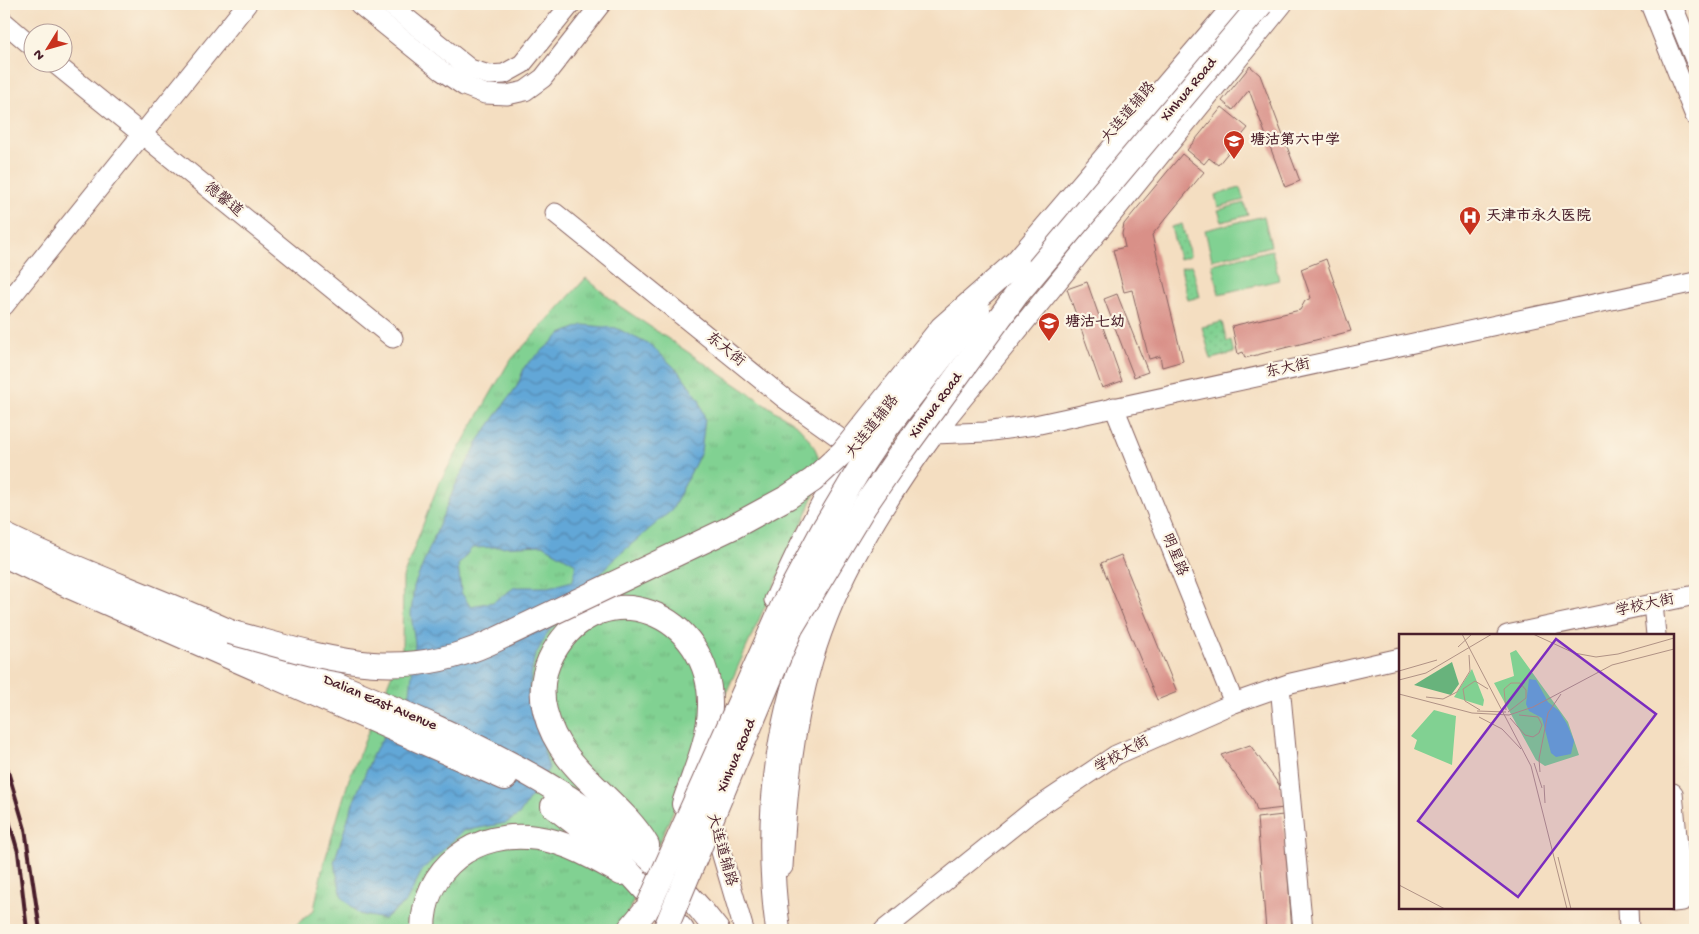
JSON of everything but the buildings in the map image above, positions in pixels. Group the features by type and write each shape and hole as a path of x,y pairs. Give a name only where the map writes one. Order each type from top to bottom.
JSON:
{"main road":[{"name":"Xinhua Road","path":"675,859 784,603 833,511 863,463 891,423 1017,262 1237,4"},
{"name":"Xinhua Road","path":"675,859 792,628 864,507 1017,294 1261,4"},
{"path":"230,632 333,659 373,665 434,662 460,655 489,643 734,527 813,480 843,452 942,328 1017,262"},
{"name":"Dalian East Avenue","path":"4,535 230,632 293,666 504,759 576,803 675,859 697,905 717,930"},
{"path":"778,930 773,874 773,817 782,737 796,679 838,551"},
{"name":"Dalian East Avenue","path":"4,555 78,590 505,778 569,818 608,848 646,897 682,930"},
{"path":"665,930 675,859 680,815 699,762 709,722 710,700 706,671 694,645 674,624 643,611 623,608 607,610 585,620 564,637 557,647 544,676 543,700 545,712 555,737 569,759 637,830 675,859"},
{"path":"423,930 426,905 435,880 448,865 467,849 486,841 506,838 536,838 567,845 646,897"},
{"path":"628,930 646,897 675,859"},
{"path":"640,930 646,897"}],"street":[{"path":"4,306 247,4"},
{"path":"359,4 442,71 464,86 485,94 507,95 525,91 543,78 601,4"},
{"path":"389,4 470,69 489,75 504,74 522,64 571,4"},
{"name":"大连道辅路","path":"744,930 714,831 706,793 718,728 736,683 809,524 831,484 855,449 1014,248 1222,4"},
{"path":"786,930 782,881 786,806 793,754 813,660 833,606 858,551 904,476 934,434 1283,4"},
{"path":"1650,4 1695,116"},
{"path":"1672,4 1695,60"},
{"path":"4,22 22,37"},
{"name":"德馨道","path":"65,72 393,338"},
{"name":"东大街","path":"555,213 785,398 855,449 904,476"},
{"name":"东大街","path":"882,416 934,434 985,432 1035,425 1114,406 1695,282"},
{"name":"明星路","path":"1114,406 1234,703"},
{"name":"学校大街","path":"1512,634 1695,595"},
{"path":"1653,604 1656,634"},
{"name":"学校大街","path":"884,930 1031,812 1116,755 1234,703 1275,689 1399,658"},
{"path":"1275,689 1281,696 1303,930"},
{"path":"1674,801 1683,886 1683,901 1674,902"},
{"path":"1628,909 1629,930"}],"green space":[{"path":"1240,188 1244,200 1218,207 1215,195"},
{"path":"1244,203 1248,215 1222,222 1218,210"},
{"path":"1264,216 1271,246 1212,260 1205,230"},
{"path":"1182,224 1190,256 1179,259 1171,227"},
{"path":"1272,250 1279,280 1219,294 1212,264"},
{"path":"1192,265 1200,297 1188,300 1181,268"},
{"path":"586,278 618,305 799,427 814,448 820,465 817,484 809,508 620,930 290,930 314,910 322,870 349,779 402,649 403,577 438,485 509,362"},
{"path":"1222,322 1227,342 1231,341 1234,353 1211,359 1202,327"}],"water":[{"path":"583,325 616,328 652,346 681,374 699,399 705,419 701,452 672,510 614,559 548,632 534,658 528,697 549,768 519,815 506,823 463,831 423,869 406,902 384,919 359,914 342,897 334,862 352,806 373,754 410,693 415,644 411,614 414,586 455,486 479,440 517,386 525,366 561,334","holes":["543,545 576,564 573,581 549,587 515,587 493,602 470,606 461,592 458,565 472,548"]}],"railway":[{"path":"4,758 25,829 40,930"},
{"path":"4,803 18,852 27,930"}],"place":[{"name":"塘沽第六中学","path":"1234,160"},
{"name":"天津市永久医院","path":"1470,236"},
{"name":"塘沽七幼","path":"1049,342"}]}
